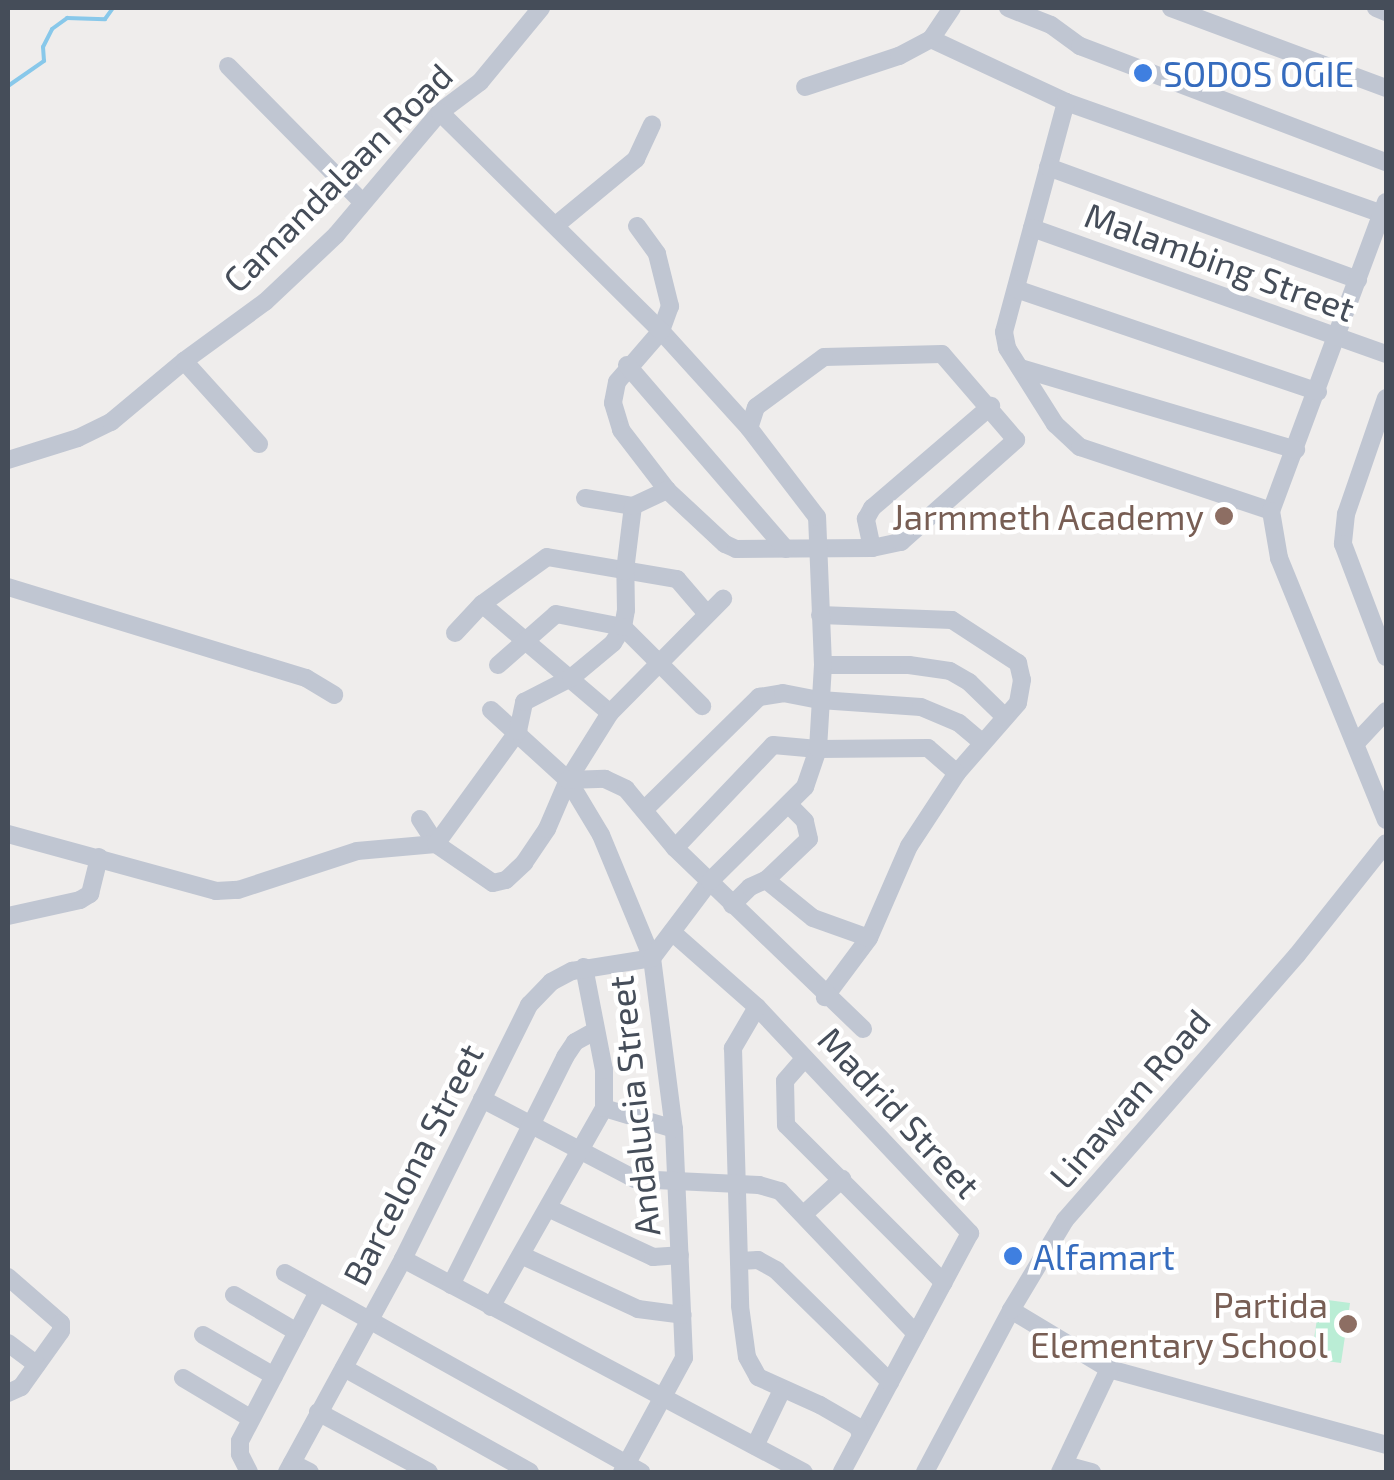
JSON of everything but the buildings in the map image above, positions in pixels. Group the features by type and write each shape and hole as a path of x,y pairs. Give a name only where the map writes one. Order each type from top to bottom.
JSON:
{"street":[{"name":"Camandalaan Road","path":"8,460 78,438 112,422 184,360 265,302 336,235 440,112 480,82 541,8"},
{"path":"805,88 899,56 930,39 952,8"},
{"path":"1008,8 1051,25 1080,46 1386,162"},
{"path":"1171,8 1386,88"},
{"path":"1376,8 1386,12"},
{"path":"930,39 1066,102 1384,208 1271,511 1279,558 1386,820"},
{"path":"228,66 361,201"},
{"path":"1066,102 1004,332 1007,348 1056,424 1080,447 1271,511"},
{"path":"440,112 661,331 749,428 817,517 823,665 818,749 804,787 710,880 652,958"},
{"path":"556,226 636,159 652,124"},
{"path":"1048,167 1358,280"},
{"path":"637,226 657,254 667,280 670,306 661,331 617,382 613,403 621,430 668,490 725,544 736,549 786,549 820,556 901,542 1016,440 991,406 942,354 824,356 756,408 749,428"},
{"name":"Malambing Street","path":"1032,228 1386,354"},
{"path":"1016,289 1318,392"},
{"path":"184,360 259,444"},
{"path":"628,365 786,549"},
{"path":"1020,368 1296,450"},
{"path":"1386,398 1346,514 1343,544 1382,631 1386,657"},
{"path":"872,548 866,519 872,508 991,406"},
{"path":"585,498 634,506 668,490"},
{"path":"8,834 216,891 238,890 357,850 436,844 518,731 524,702 571,678 612,643 623,626 625,571 634,506"},
{"path":"455,633 482,604 548,557 676,579 707,614"},
{"path":"8,587 306,678 334,695"},
{"path":"420,819 436,844 494,883 506,880 547,829 568,780 610,713 722,599"},
{"path":"482,604 610,713"},
{"path":"498,665 556,614 623,626 702,706"},
{"path":"820,615 952,620 1018,663 1022,680 1018,703 957,773 909,846 868,938 825,997"},
{"path":"823,665 909,664 950,672 969,682 1005,716"},
{"path":"645,809 759,698 783,693 820,700 921,707 959,723 982,742"},
{"name":"Andalucia Street","path":"492,710 568,780 600,834 652,958 674,1129 684,1358 630,1470"},
{"path":"1356,744 1386,711"},
{"path":"675,848 773,745 818,749 928,748 957,773"},
{"path":"568,780 606,779 626,789 675,848 863,1030"},
{"path":"732,905 750,887 766,880 809,839 805,821 789,804"},
{"name":"Linawan Road","path":"924,1472 1010,1310 1065,1220 1297,955 1386,843"},
{"path":"8,916 80,900 90,894 99,857"},
{"path":"766,880 812,918 868,938"},
{"name":"Madrid Street","path":"672,932 757,1007 970,1233 842,1472"},
{"name":"Barcelona Street","path":"290,1468 402,1259 529,1005 552,982 584,968 652,958"},
{"path":"491,1307 604,1108 607,1092 584,968"},
{"path":"757,1007 733,1048 746,1357 758,1377 820,1405 858,1427 861,1436"},
{"path":"451,1285 529,1123 575,1042 595,1031"},
{"path":"804,1059 785,1082 786,1125 944,1283"},
{"path":"482,1099 635,1179 737,1183 780,1192 916,1334"},
{"path":"604,1108 674,1129"},
{"path":"804,1214 842,1178"},
{"path":"548,1208 653,1257 680,1255"},
{"path":"522,1256 638,1309 682,1315"},
{"path":"402,1259 804,1472"},
{"path":"739,1261 758,1260 776,1270 890,1382"},
{"path":"285,1273 630,1470"},
{"path":"8,1277 62,1323 21,1387 8,1394"},
{"path":"250,1472 240,1454 240,1441 318,1292"},
{"path":"234,1295 298,1332"},
{"path":"1010,1310 1109,1369 1386,1445"},
{"path":"203,1335 274,1376"},
{"path":"8,1344 37,1365"},
{"path":"344,1368 530,1472"},
{"path":"1092,1472 1063,1469 1109,1369"},
{"path":"183,1378 250,1418"},
{"path":"754,1446 782,1390"},
{"path":"318,1412 429,1472"},
{"path":"290,1468 310,1472"}],"green space":[{"path":"1320,1299 1350,1303 1341,1363 1311,1359"}],"waterway":[{"path":"8,86 44,61 43,47 52,29 67,18 105,19 113,8"}],"place":[{"name":"SODOS OGIE","path":"1143,73"},
{"name":"Jarmmeth Academy","path":"1224,516"},
{"name":"Alfamart","path":"1013,1256"},
{"name":"Partida Elementary School","path":"1348,1324"}]}
